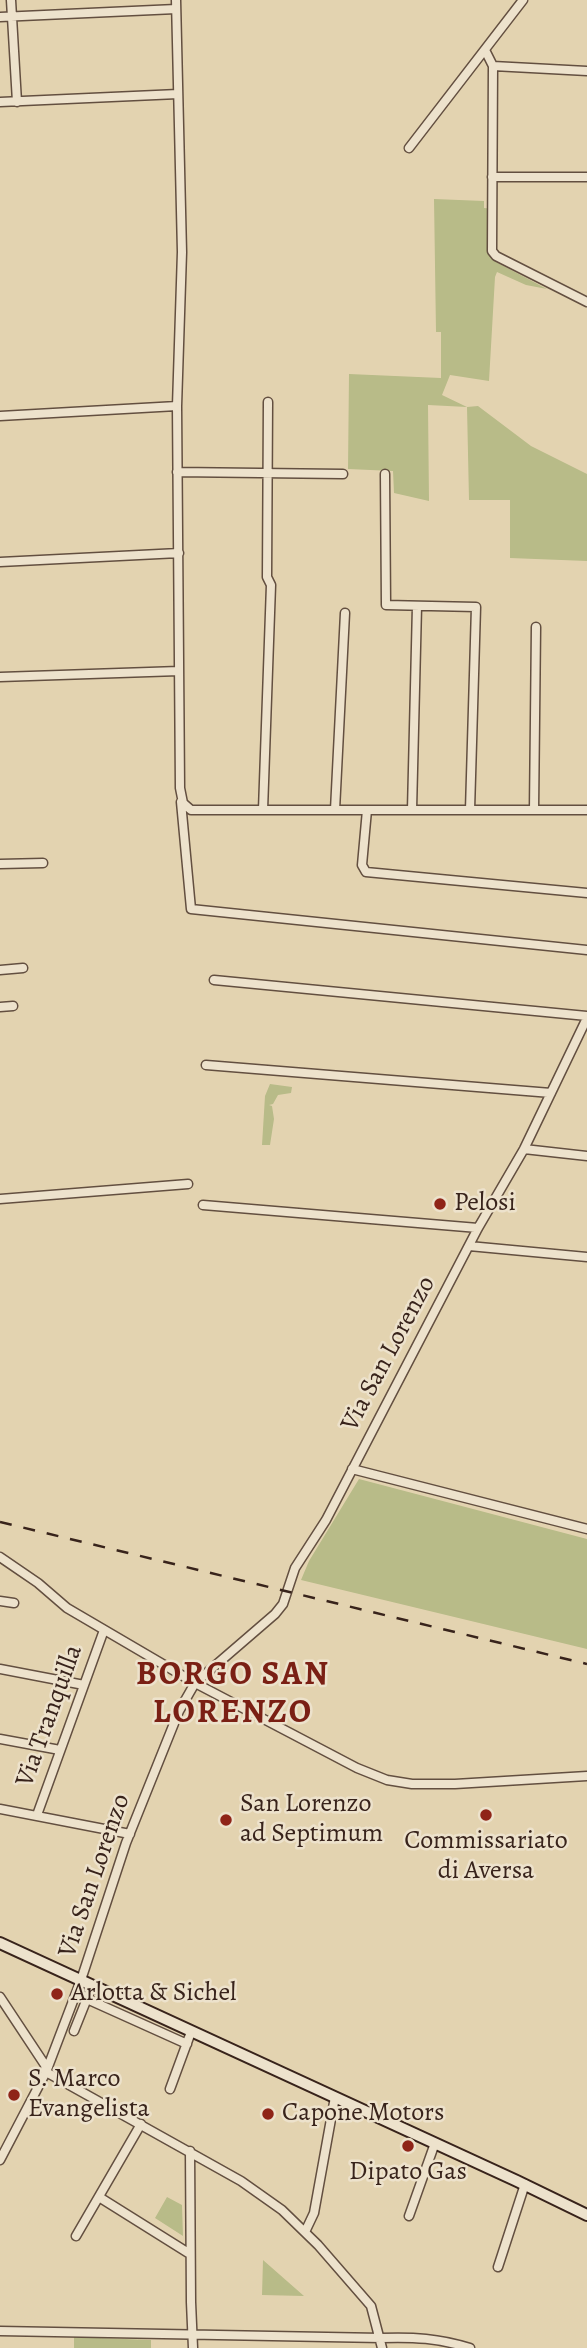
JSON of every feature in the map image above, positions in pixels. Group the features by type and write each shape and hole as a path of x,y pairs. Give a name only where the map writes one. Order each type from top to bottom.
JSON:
{"main road":[{"path":"0,1943 587,2215"}],"street":[{"path":"11,0 17,102"},
{"path":"410,148 523,0"},
{"path":"0,17 176,5 181,253 177,406 180,788 191,909 587,950"},
{"path":"485,50 494,66 492,251 496,256 587,302"},
{"path":"494,66 587,71"},
{"path":"0,102 178,94"},
{"path":"492,177 587,177"},
{"path":"263,810 271,585 267,576 268,402"},
{"path":"0,416 177,406"},
{"path":"177,472 343,474"},
{"path":"385,474 386,605 475,607 470,810"},
{"path":"0,562 179,553"},
{"path":"412,810 417,606"},
{"path":"335,810 345,612"},
{"path":"534,810 537,627"},
{"path":"0,677 179,671"},
{"path":"180,788 183,803 191,810 587,810"},
{"path":"367,810 362,865 366,872 587,893"},
{"path":"0,864 43,863"},
{"path":"0,970 23,968"},
{"path":"214,980 587,1017"},
{"path":"0,1007 13,1006"},
{"name":"Via San Lorenzo","path":"0,2160 46,2072 87,1983 96,1931 130,1834 179,1710 195,1683 283,1604 295,1568 327,1520 478,1228 524,1149 587,1017"},
{"path":"206,1065 551,1093"},
{"path":"524,1149 587,1156"},
{"path":"0,1199 188,1184"},
{"path":"203,1205 478,1228"},
{"path":"469,1247 587,1257"},
{"path":"352,1469 587,1529"},
{"path":"0,1557 38,1583 67,1608 195,1683 357,1768 387,1780 412,1784 454,1784 587,1776"},
{"path":"0,1601 14,1603"},
{"name":"Via Tranquilla","path":"37,1815 104,1630"},
{"path":"0,1670 84,1685"},
{"path":"0,1739 60,1750"},
{"path":"0,1809 130,1834"},
{"path":"74,2031 87,1999 87,1983"},
{"path":"0,1997 45,2065 46,2072 190,2151 282,2210 352,2282 371,2306 382,2348"},
{"path":"87,1999 187,2044"},
{"path":"170,2089 191,2032"},
{"path":"304,2232 314,2213 335,2097"},
{"path":"76,2236 141,2124"},
{"path":"409,2216 435,2143"},
{"path":"190,2151 194,2348"},
{"path":"498,2267 524,2184"},
{"path":"99,2197 190,2254"},
{"path":"0,2331 419,2337 443,2340 470,2348"}],"green space":[{"path":"434,199 484,201 484,208 497,209 496,262 547,289 526,285 497,272 489,381 450,375 442,395 467,407 428,405 429,501 394,493 393,471 348,469 349,374 441,378 441,332 436,332"},
{"path":"478,406 531,446 587,474 587,561 510,558 510,500 469,500 467,407"},
{"path":"270,1084 292,1087 291,1093 278,1095 273,1104 269,1105 272,1106 274,1119 270,1145 262,1145 265,1096"},
{"path":"359,1479 587,1539 587,1649 301,1580 309,1561"},
{"path":"167,2197 182,2205 183,2236 155,2218"},
{"path":"263,2260 304,2296 262,2295"},
{"path":"74,2337 151,2340 151,2348 74,2348"}],"railway":[{"path":"0,1522 587,1664"}],"place":[{"name":"Pelosi","path":"440,1204"},
{"name":"Commissariato di Aversa","path":"486,1815"},
{"name":"San Lorenzo ad Septimum","path":"226,1820"},
{"name":"Arlotta & Sichel","path":"57,1994"},
{"name":"S. Marco Evangelista","path":"14,2095"},
{"name":"Capone Motors","path":"268,2114"},
{"name":"Dipato Gas","path":"408,2146"}],"district":[{"name":"BORGO SAN LORENZO","path":"233,1695"}]}
